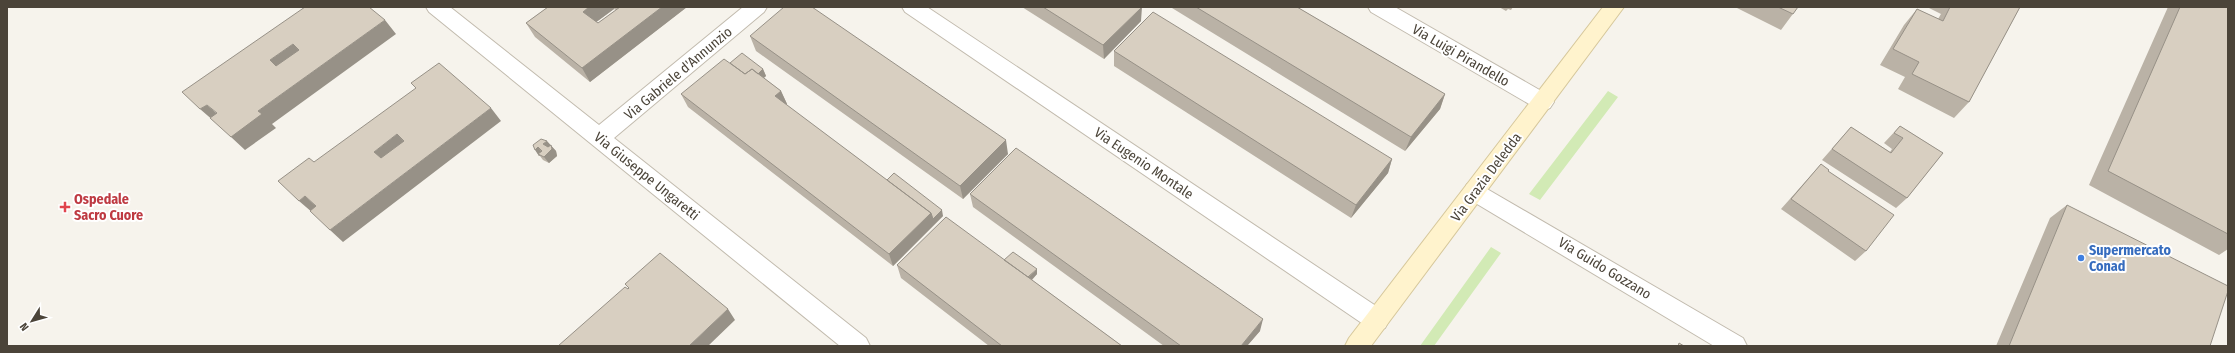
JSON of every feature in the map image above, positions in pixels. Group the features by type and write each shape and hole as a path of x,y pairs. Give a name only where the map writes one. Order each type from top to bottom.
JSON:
{"street":[{"name":"Via Giuseppe Ungaretti","path":"436,7 858,346"},
{"name":"Via Gabriele d'Annunzio","path":"599,138 757,7"},
{"name":"Via Eugenio Montale","path":"912,7 1377,320"},
{"name":"Via Luigi Pirandello","path":"1378,7 1543,102"},
{"name":"Via Grazia Deledda","path":"1357,346 1614,7"},
{"name":"Via Guido Gozzano","path":"1475,191 1735,346"}],"green space":[{"path":"1608,91 1618,97 1540,200 1529,194"},
{"path":"1491,247 1501,253 1434,346 1420,346"}],"building":[{"path":"305,7 369,7 385,20 258,111 262,114 231,137 210,118 217,113 207,105 200,109 182,92","holes":["293,44 299,50 276,66 270,60"]},
{"path":"548,7 589,7 583,12 598,23 620,7 662,7 582,68 526,23"},
{"path":"784,7 812,7 1006,140 960,186 750,36"},
{"path":"1043,7 1142,7 1103,45"},
{"path":"1196,7 1297,7 1445,94 1411,137"},
{"path":"1778,7 1798,7 1793,14"},
{"path":"1950,7 2020,7 1969,102 1912,74 1919,62 1893,49 1917,9 1943,21"},
{"path":"2180,7 2228,7 2228,234 2108,171"},
{"path":"1153,12 1392,159 1356,205 1114,51"},
{"path":"742,53 763,69 758,74 752,69 745,74 730,63"},
{"path":"724,59 745,74 752,69 781,91 775,96 931,213 889,254 681,94"},
{"path":"439,63 491,108 330,230 310,211 316,206 305,196 299,201 278,181 309,158 314,162 416,88 411,83","holes":["397,134 404,141 381,158 374,152"]},
{"path":"1900,126 1943,153 1907,198 1832,149 1851,127 1891,153 1903,138 1894,133"},
{"path":"541,139 547,141 543,144 548,147 551,145 552,149 544,157 538,154 542,151 538,147 535,150 533,145"},
{"path":"1016,148 1263,319 1241,346 1181,346 970,194"},
{"path":"1821,164 1829,170 1828,171 1894,215 1866,251 1791,199"},
{"path":"894,173 942,210 933,219 931,213 887,180"},
{"name":"Supermercato Conad","path":"2067,205 2228,286 2228,291 2210,346 2009,346"},
{"path":"946,217 1122,346 1002,346 897,265"},
{"path":"1013,252 1037,269 1028,277 1004,260"},
{"path":"660,253 728,309 689,346 558,346 625,287 628,289 629,288 625,284"}],"place":[{"name":"Ospedale Sacro Cuore","path":"65,207"},
{"name":"Supermercato Conad","path":"2081,258"}]}
